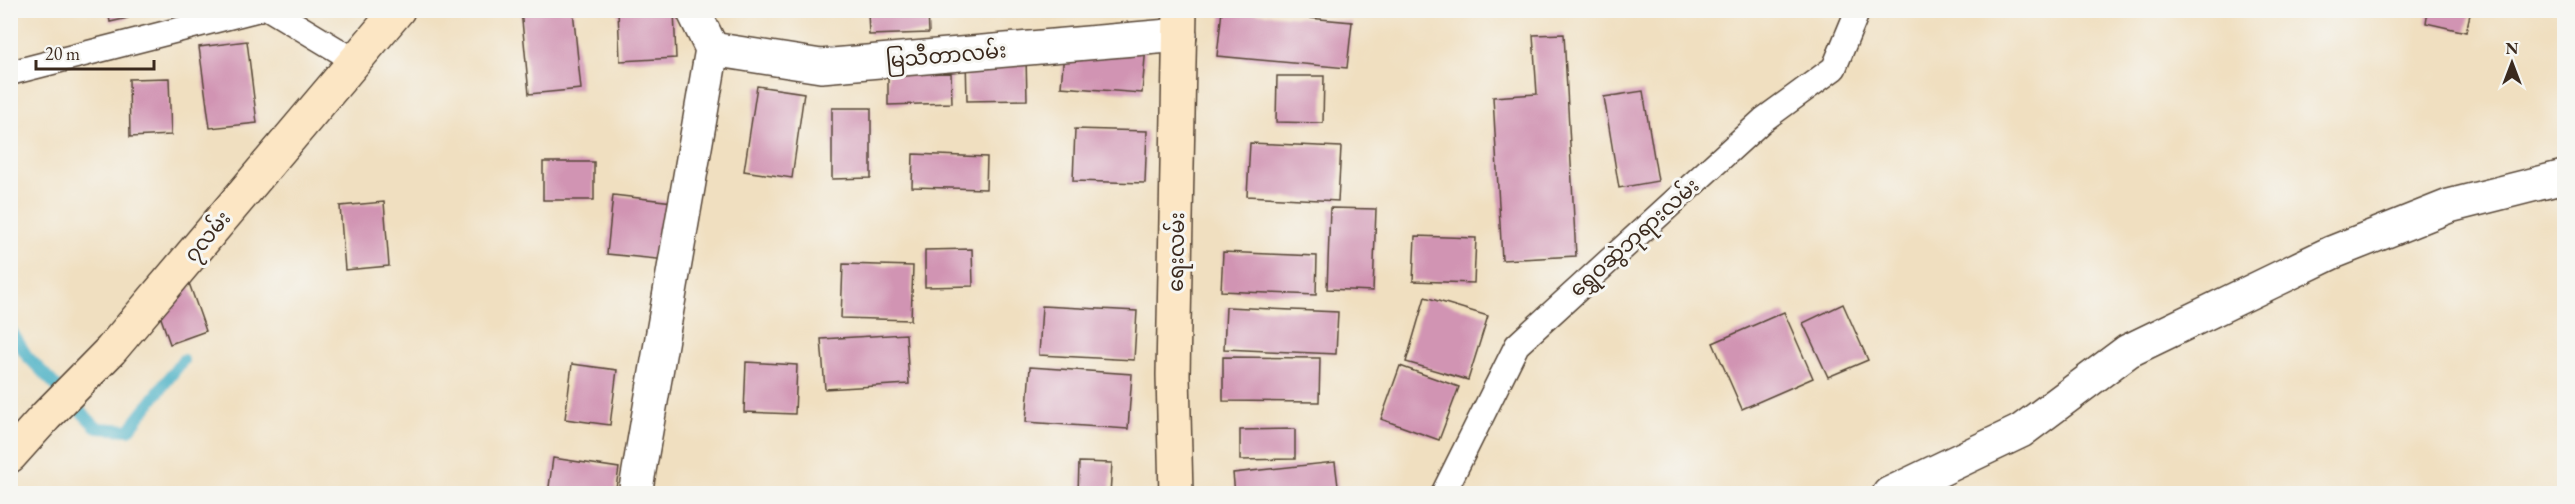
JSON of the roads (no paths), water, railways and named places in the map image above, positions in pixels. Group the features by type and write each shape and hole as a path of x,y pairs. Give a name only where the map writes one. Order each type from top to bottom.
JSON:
{"street":[{"name":"၇လမ်း","path":"10,456 111,351 398,10"},
{"path":"635,494 712,49 693,10"},
{"name":"မြသီတာလမ်း","path":"712,49 821,66 1180,23"},
{"name":"ရေးလမ်း","path":"1176,494 1173,375 1180,23"},
{"path":"1889,494 2020,431 2128,351 2331,253 2449,206 2565,177"}],"lane":[{"path":"10,73 256,10"},
{"path":"271,10 354,60"},
{"name":"ရွှေဝဆွဲဘုရားလမ်း","path":"1443,494 1517,345 1763,120 1834,68 1858,10"}],"waterway":[{"path":"10,329 27,356 97,428 129,430 183,360"}]}
